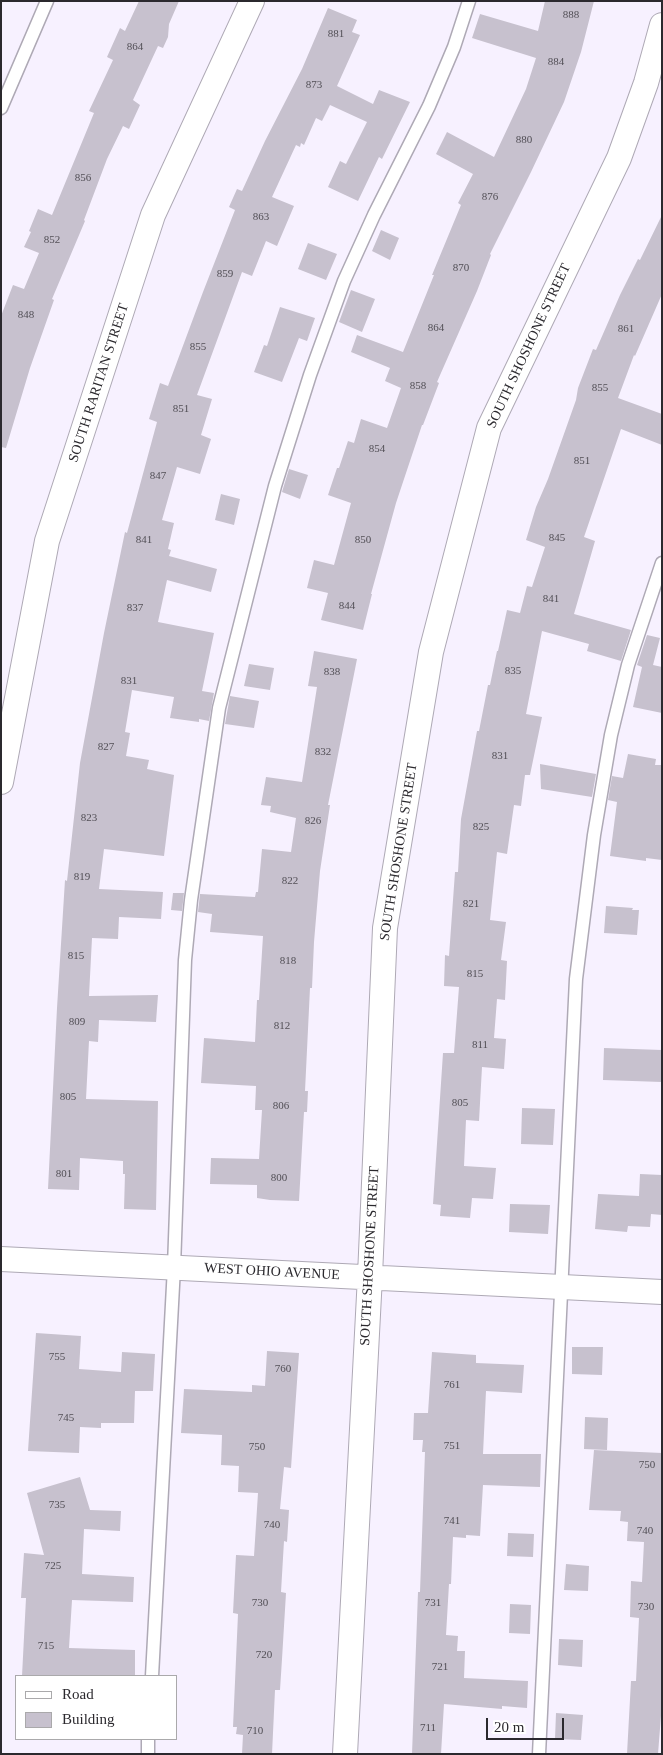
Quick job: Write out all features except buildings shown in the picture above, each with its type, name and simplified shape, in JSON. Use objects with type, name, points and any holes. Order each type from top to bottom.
[{"type":"street","name":"SOUTH RARITAN STREET","points":[[1,782],[50,532],[153,214],[252,1]]},
{"type":"street","name":"SOUTH SHOSHONE STREET","points":[[345,1754],[370,1276],[385,928],[432,652],[489,428],[619,158],[646,84],[662,25]]},
{"type":"street","name":"WEST OHIO AVENUE","points":[[1,1260],[370,1276],[662,1292]]},
{"type":"lane","points":[[1,108],[47,1]]},
{"type":"lane","points":[[152,1675],[174,1267],[185,960],[191,900],[219,708],[275,486],[313,367],[344,281],[374,215],[429,106],[454,47],[469,1]]},
{"type":"lane","points":[[539,1754],[576,979],[594,835],[611,734],[628,664],[662,563]]},
{"type":"lane","points":[[148,1740],[148,1754]]}]
